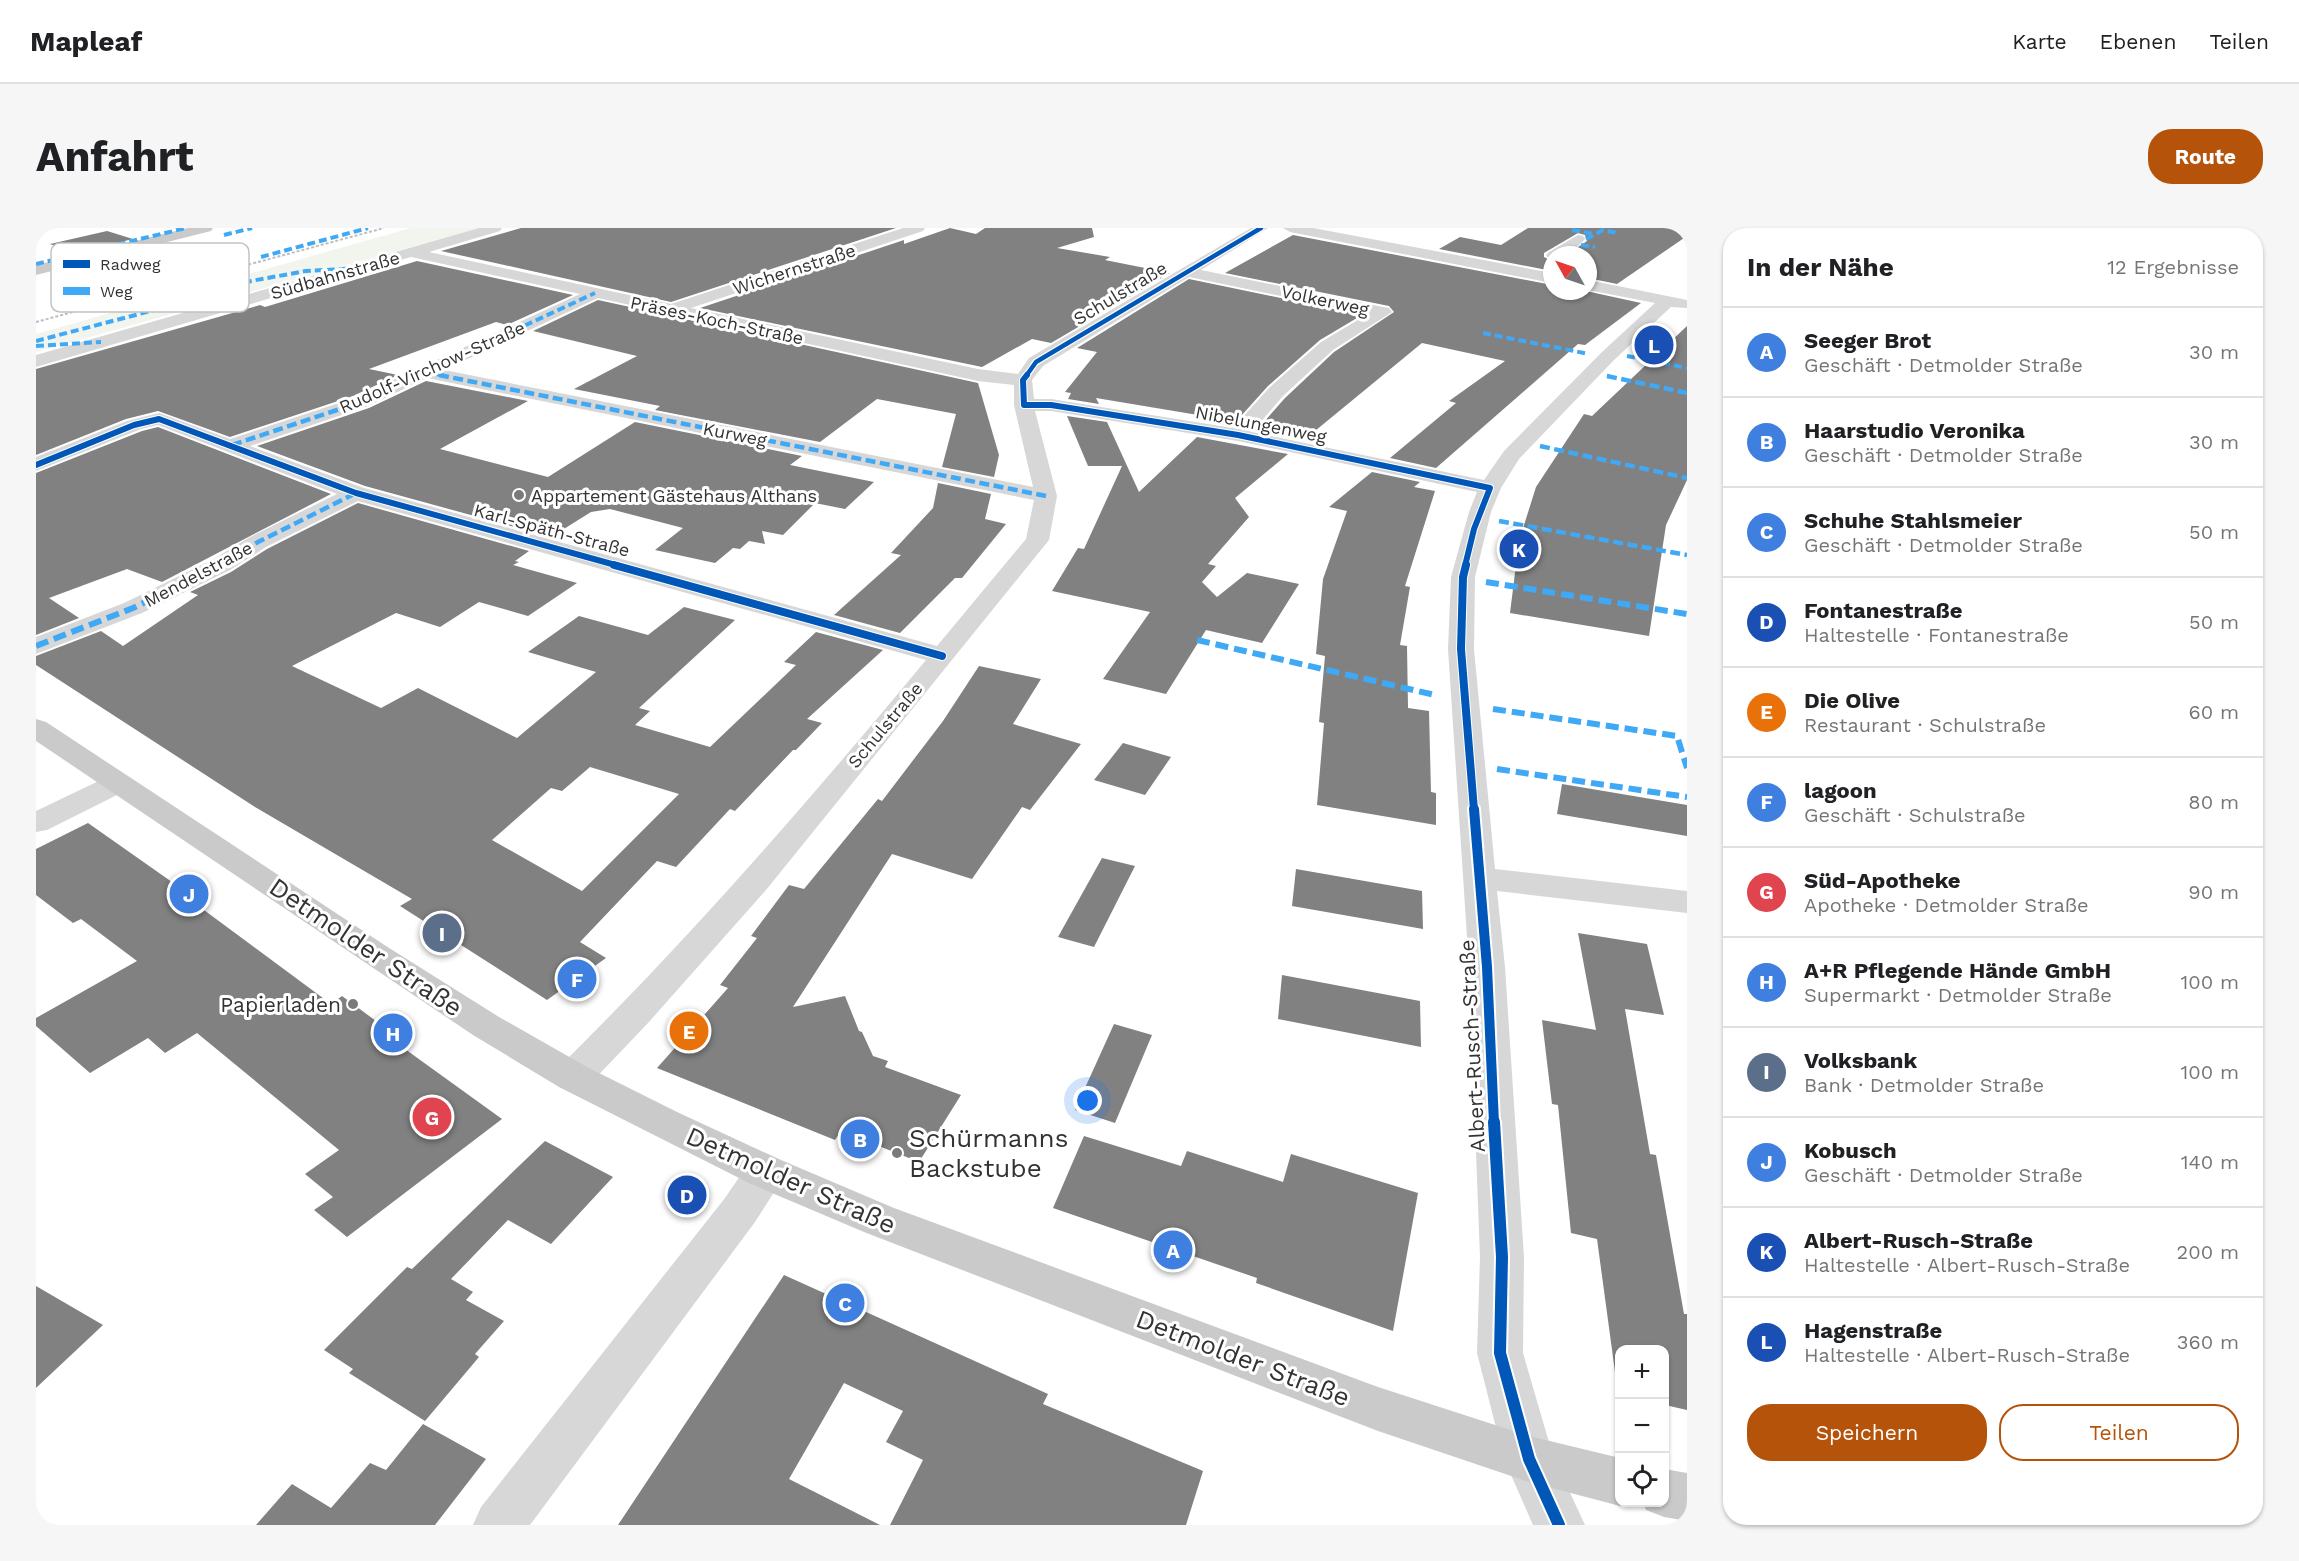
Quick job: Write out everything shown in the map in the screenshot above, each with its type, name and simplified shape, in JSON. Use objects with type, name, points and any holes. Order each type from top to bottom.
[{"type":"main road","points":[[145,243],[206,228]]},
{"type":"main road","points":[[36,270],[51,266]]},
{"type":"main road","name":"Detmolder Straße","points":[[36,728],[374,954],[486,1026],[573,1077],[765,1172],[987,1262],[1378,1409],[1529,1459],[1615,1481]]},
{"type":"main road","points":[[1669,1494],[1687,1497]]},
{"type":"street","name":"Südbahnstraße","points":[[249,300],[495,228]]},
{"type":"street","name":"Wichernstraße","points":[[669,310],[916,228]]},
{"type":"street","name":"Schulstraße","points":[[573,1077],[633,1018],[702,943],[1037,540],[1046,496],[1023,393],[1036,362],[1261,228]]},
{"type":"street","points":[[1290,228],[1543,276]]},
{"type":"street","points":[[1568,246],[1578,239]]},
{"type":"street","name":"Präses-Koch-Straße","points":[[413,253],[978,375],[1023,393]]},
{"type":"street","points":[[1526,273],[1543,262]]},
{"type":"street","name":"Volkerweg","points":[[1186,272],[1383,312],[1328,346],[1276,392],[1238,435]]},
{"type":"street","points":[[1597,287],[1687,304]]},
{"type":"street","name":"Rudolf-Virchow-Straße","points":[[232,445],[361,402],[595,293]]},
{"type":"street","name":"Albert-Rusch-Straße","points":[[1559,1525],[1529,1459],[1500,1353],[1502,1257],[1487,967],[1461,649],[1463,577],[1474,529],[1490,488],[1511,455],[1608,356],[1667,301]]},
{"type":"street","name":"Südbahnstraße","points":[[36,361],[207,312]]},
{"type":"street","name":"Kurweg","points":[[424,372],[1046,496]]},
{"type":"street","name":"Nibelungenweg","points":[[1023,393],[1051,405],[1238,435],[1490,488]]},
{"type":"street","name":"Karl-Späth-Straße","points":[[36,465],[134,425],[159,419],[356,493],[942,656]]},
{"type":"street","name":"Mendelstraße","points":[[36,646],[133,608],[221,565],[258,542],[356,493]]},
{"type":"street","points":[[36,823],[118,783]]},
{"type":"street","points":[[1479,878],[1687,902]]},
{"type":"street","points":[[499,1525],[740,1210],[765,1172]]},
{"type":"shaded area","points":[[411,228],[479,228],[249,292],[249,274]]},
{"type":"shaded area","points":[[114,312],[179,312],[36,352],[36,334]]},
{"type":"building","points":[[521,228],[896,228],[671,302],[441,251]]},
{"type":"building","points":[[950,228],[976,234],[985,228],[1092,228],[1094,237],[1057,248],[1110,257],[1105,260],[1170,273],[1051,343],[1032,339],[982,367],[700,308],[904,240],[904,244]]},
{"type":"building","points":[[1528,228],[1687,228],[1687,236],[1617,284],[1597,280],[1597,246],[1580,246],[1587,241],[1585,235],[1578,233],[1556,246],[1543,246],[1543,269],[1439,249],[1460,237],[1501,245]]},
{"type":"building","points":[[107,231],[133,239],[116,243],[54,243]]},
{"type":"building","points":[[1293,235],[1543,283],[1543,300],[1597,300],[1597,293],[1641,303],[1585,345],[1578,344],[1436,468],[1390,458],[1456,403],[1449,401],[1505,361],[1422,343],[1304,440],[1256,431],[1285,398],[1334,352],[1394,312],[1389,306],[1225,273]]},
{"type":"building","points":[[417,261],[573,295],[507,325],[496,322],[369,369],[398,375],[353,396],[230,437],[158,411],[126,419],[36,455],[36,369],[236,312],[249,312],[249,308],[260,305],[265,307]]},
{"type":"building","points":[[1189,279],[1362,315],[1320,340],[1268,386],[1232,426],[1212,422],[1216,418],[1096,398],[1099,404],[1068,399],[1071,393],[1065,392],[1097,352],[1077,348]]},
{"type":"building","points":[[598,300],[978,383],[999,455],[994,477],[942,467],[956,414],[877,399],[820,442],[655,410],[660,406],[574,389],[637,356],[533,331]]},
{"type":"building","points":[[1687,326],[1687,480],[1666,525],[1649,636],[1510,613],[1519,541],[1536,487],[1584,414],[1592,416]]},
{"type":"building","points":[[426,381],[528,401],[440,449],[548,477],[635,422],[802,456],[790,465],[874,482],[845,509],[815,503],[783,535],[762,531],[765,544],[749,541],[740,549],[733,548],[715,563],[655,550],[683,528],[610,509],[591,512],[551,537],[365,486],[257,446],[369,408]]},
{"type":"building","points":[[1067,416],[1107,422],[1139,492],[1197,437],[1288,454],[1235,498],[1249,517],[1208,564],[1216,566],[1202,582],[1217,597],[1247,573],[1299,584],[1262,643],[1206,630],[1166,694],[1103,679],[1150,612],[1052,591],[1078,548],[1084,549],[1122,466],[1088,466]]},
{"type":"building","points":[[158,427],[331,494],[162,582],[127,569],[49,598],[79,618],[36,635],[36,473],[142,431]]},
{"type":"building","points":[[1372,472],[1420,482],[1414,487],[1435,491],[1405,586],[1410,587],[1400,645],[1407,646],[1408,708],[1429,711],[1431,792],[1436,793],[1436,825],[1317,805],[1324,723],[1319,722],[1325,656],[1316,654],[1323,579],[1347,511],[1329,507]]},
{"type":"building","points":[[938,483],[991,494],[985,519],[1006,524],[962,578],[955,578],[900,633],[834,615],[901,555],[891,553],[933,508]]},
{"type":"building","points":[[358,503],[529,551],[513,565],[577,583],[528,616],[479,602],[440,627],[396,613],[292,666],[381,708],[418,688],[517,738],[596,672],[528,652],[579,616],[648,635],[684,607],[735,620],[639,708],[650,711],[635,725],[710,747],[796,665],[784,662],[816,632],[883,650],[807,719],[822,723],[735,811],[730,809],[676,867],[657,861],[580,942],[606,958],[547,1000],[400,906],[412,899],[255,807],[36,665],[36,656],[101,631],[123,646],[198,595],[190,592],[231,572],[267,549]],"holes":[[[590,767],[679,794],[582,891],[492,840],[551,788],[562,791]]]},
{"type":"building","points":[[979,666],[1041,679],[1013,724],[1081,744],[1030,810],[1022,807],[972,879],[892,854],[793,1007],[845,996],[859,1031],[862,1032],[873,1056],[888,1061],[885,1067],[961,1095],[919,1162],[841,1131],[835,1140],[657,1068],[728,988],[720,985],[757,938],[751,936],[789,885],[804,889],[878,799],[882,801],[943,721]]},
{"type":"building","points":[[1123,743],[1171,757],[1145,795],[1094,780]]},
{"type":"building","points":[[1562,784],[1687,805],[1687,836],[1557,814]]},
{"type":"building","points":[[88,823],[189,894],[185,896],[331,1004],[342,996],[403,1041],[398,1044],[502,1119],[347,1237],[314,1210],[333,1197],[305,1174],[339,1150],[197,1033],[165,1053],[148,1038],[90,1073],[36,1026],[36,1018],[137,961],[81,919],[73,923],[36,895],[36,849]]},
{"type":"building","points":[[1102,858],[1135,866],[1094,947],[1058,937]]},
{"type":"building","points":[[1296,869],[1422,891],[1423,929],[1292,906]]},
{"type":"building","points":[[1578,933],[1647,944],[1664,1015],[1625,1009],[1650,1154],[1656,1155],[1684,1314],[1687,1314],[1687,1410],[1669,1406],[1669,1345],[1615,1345],[1615,1372],[1597,1239],[1571,1233],[1558,1105],[1552,1104],[1542,1020],[1596,1030]]},
{"type":"building","points":[[1282,975],[1420,1001],[1421,1047],[1278,1019]]},
{"type":"building","points":[[1114,1024],[1152,1035],[1115,1123],[1075,1110]]},
{"type":"building","points":[[1084,1136],[1181,1166],[1187,1151],[1283,1182],[1291,1154],[1418,1193],[1393,1331],[1256,1283],[1257,1278],[1053,1208]]},
{"type":"building","points":[[545,1141],[613,1177],[551,1244],[508,1220],[451,1279],[473,1292],[466,1300],[504,1321],[475,1354],[479,1357],[425,1421],[349,1373],[353,1369],[324,1350],[407,1267],[412,1269]]},
{"type":"building","points":[[784,1275],[1048,1394],[1043,1404],[1203,1471],[1186,1525],[890,1525],[923,1460],[886,1442],[903,1411],[844,1383],[789,1479],[880,1525],[618,1525]]},
{"type":"building","points":[[36,1286],[103,1325],[36,1388]]},
{"type":"building","points":[[423,1424],[486,1459],[435,1525],[256,1525],[292,1484],[331,1508],[370,1463],[386,1470]]},
{"type":"railway","points":[[249,264],[384,228]]},
{"type":"railway","points":[[36,322],[73,312]]},
{"type":"marked path","points":[[124,243],[186,228]]},
{"type":"marked path","points":[[224,235],[252,228]]},
{"type":"marked path","points":[[261,257],[368,228]]},
{"type":"marked path","points":[[1572,230],[1594,234]]},
{"type":"marked path","points":[[1586,239],[1603,230],[1618,233]]},
{"type":"marked path","points":[[1581,245],[1588,246]]},
{"type":"marked path","points":[[36,264],[51,260]]},
{"type":"marked path","points":[[249,282],[306,271],[363,268]]},
{"type":"marked path","points":[[232,445],[361,402],[595,293]]},
{"type":"marked path","points":[[36,341],[147,312]]},
{"type":"marked path","points":[[1483,333],[1589,354]]},
{"type":"marked path","points":[[36,346],[101,342]]},
{"type":"marked path","points":[[1627,356],[1687,368]]},
{"type":"marked path","points":[[424,372],[1046,496]]},
{"type":"marked path","points":[[1607,376],[1687,393]]},
{"type":"marked path","points":[[1540,446],[1687,478]]},
{"type":"marked path","points":[[36,646],[133,608],[221,565],[258,542],[356,493]]},
{"type":"marked path","points":[[1499,521],[1687,555]]},
{"type":"marked path","points":[[1486,582],[1687,614]]},
{"type":"marked path","points":[[1197,640],[1435,695]]},
{"type":"marked path","points":[[1493,709],[1677,736],[1687,768]]},
{"type":"marked path","points":[[1497,769],[1687,797]]},
{"type":"cycle path","points":[[1261,228],[1036,362],[1023,380],[1024,405],[1051,405],[1238,435],[1490,488],[1474,529],[1463,577],[1461,649],[1487,967],[1502,1257],[1500,1353],[1529,1459],[1559,1525]]},
{"type":"cycle path","points":[[36,465],[134,425],[159,419],[356,493],[942,656]]},
{"type":"place","name":"Hagenstraße","points":[[1654,345]]},
{"type":"place","name":"Appartement Gästehaus Althans","points":[[519,495]]},
{"type":"place","name":"Albert-Rusch-Straße","points":[[1519,549]]},
{"type":"place","name":"Kobusch","points":[[189,894]]},
{"type":"place","name":"Volksbank","points":[[442,933]]},
{"type":"place","name":"lagoon","points":[[577,979]]},
{"type":"place","name":"Papierladen","points":[[353,1004]]},
{"type":"place","name":"Die Olive","points":[[689,1031]]},
{"type":"place","name":"A+R Pflegende Hände GmbH","points":[[393,1033]]},
{"type":"place","name":"Süd-Apotheke","points":[[432,1117]]},
{"type":"place","name":"Haarstudio Veronika","points":[[860,1139]]},
{"type":"place","name":"Schürmanns Backstube","points":[[897,1153]]},
{"type":"place","name":"Fontanestraße","points":[[687,1195]]},
{"type":"place","name":"Seeger Brot","points":[[1173,1250]]},
{"type":"place","name":"Schuhe Stahlsmeier","points":[[845,1303]]}]
